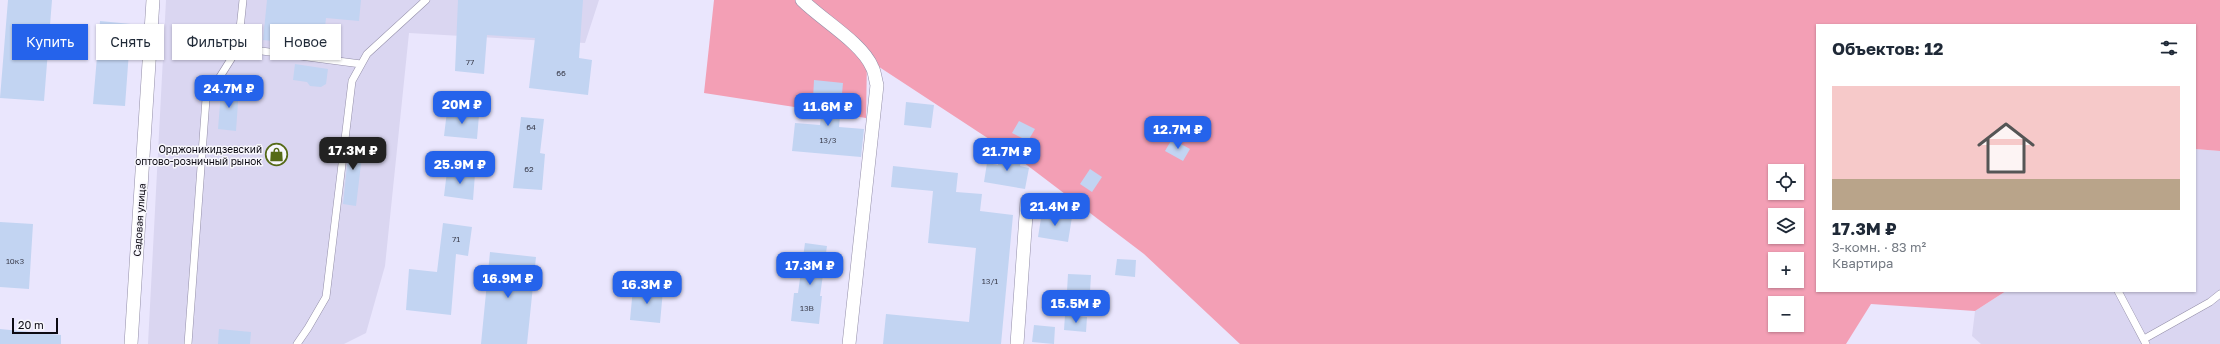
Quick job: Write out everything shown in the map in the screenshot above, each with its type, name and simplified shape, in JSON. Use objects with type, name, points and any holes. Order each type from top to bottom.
[{"type":"street","name":"Садовая улица","points":[[131,344],[153,0]]},
{"type":"street","points":[[802,0],[816,14],[863,52],[872,67],[877,85],[849,344]]},
{"type":"street","points":[[1016,344],[1027,201]]},
{"type":"lane","points":[[240,24],[243,0]]},
{"type":"lane","points":[[297,344],[326,297],[352,81],[366,54],[426,0]]},
{"type":"lane","points":[[262,51],[361,64]]},
{"type":"lane","points":[[188,344],[206,99],[230,60]]},
{"type":"lane","points":[[2119,292],[2145,341],[2210,302],[2220,294]]},
{"type":"shaded area","name":"Орджоникидзевский оптово-розничный рынок","points":[[166,0],[599,0],[585,43],[409,33],[385,266],[366,333],[344,344],[148,344]]},
{"type":"shaded area","points":[[714,0],[2220,0],[2220,151],[2196,149],[2196,24],[1816,24],[1816,292],[2004,292],[1975,311],[1871,304],[1846,344],[1240,344],[1144,254],[1015,156],[867,59],[866,118],[704,93]]},
{"type":"shaded area","points":[[2196,149],[2220,151],[2220,344],[1981,344],[1972,336],[1975,311],[2004,292],[2196,292]]},
{"type":"building","points":[[8,0],[52,0],[50,24],[12,24],[12,60],[47,60],[44,101],[0,98]]},
{"type":"building","points":[[267,0],[361,0],[359,21],[326,18],[325,24],[270,24],[270,41],[263,40]]},
{"type":"building","points":[[458,0],[583,0],[579,58],[592,60],[588,95],[529,88],[535,38],[487,35],[484,74],[455,71]]},
{"type":"building","points":[[100,21],[131,24],[100,24]]},
{"type":"building","points":[[97,60],[128,60],[125,106],[93,104]]},
{"type":"building","points":[[295,64],[328,69],[326,84],[321,87],[310,86],[307,82],[293,80]]},
{"type":"building","points":[[814,80],[843,83],[839,127],[864,129],[861,157],[792,151],[795,123],[820,125],[823,100],[813,99]]},
{"type":"building","points":[[230,87],[239,88],[236,131],[218,129],[221,92]]},
{"type":"building","points":[[906,102],[934,105],[931,128],[904,125]]},
{"type":"building","points":[[447,111],[479,115],[477,139],[444,136]]},
{"type":"building","points":[[521,117],[544,119],[540,153],[545,154],[542,190],[513,188]]},
{"type":"building","points":[[1019,121],[1035,129],[1028,141],[1012,133]]},
{"type":"building","points":[[350,137],[364,139],[356,206],[343,204]]},
{"type":"building","points":[[1172,139],[1190,149],[1183,161],[1165,151]]},
{"type":"building","points":[[1000,152],[1022,156],[1020,166],[1029,168],[1025,189],[984,182],[987,163],[998,165]]},
{"type":"building","points":[[893,166],[958,173],[956,192],[982,194],[980,211],[1013,215],[1001,344],[883,344],[886,314],[969,322],[976,248],[928,243],[933,191],[891,187]]},
{"type":"building","points":[[1090,169],[1102,177],[1092,192],[1080,184]]},
{"type":"building","points":[[447,171],[475,174],[473,200],[444,196]]},
{"type":"building","points":[[1042,212],[1072,217],[1068,242],[1038,237]]},
{"type":"building","points":[[0,222],[33,224],[29,289],[0,287]]},
{"type":"building","points":[[443,223],[472,227],[468,256],[456,254],[451,315],[406,310],[409,269],[437,272]]},
{"type":"building","points":[[805,243],[827,246],[820,296],[822,296],[819,324],[791,321],[794,293],[798,293]]},
{"type":"building","points":[[490,252],[536,257],[527,344],[481,344]]},
{"type":"building","points":[[1117,259],[1136,260],[1135,277],[1115,275]]},
{"type":"building","points":[[1068,274],[1091,275],[1090,292],[1067,291]]},
{"type":"building","points":[[633,288],[663,290],[660,323],[630,320]]},
{"type":"building","points":[[1065,315],[1087,317],[1086,332],[1064,330]]},
{"type":"building","points":[[1034,325],[1055,327],[1054,344],[1032,342]]},
{"type":"building","points":[[0,329],[61,335],[61,344],[0,344]]},
{"type":"building","points":[[219,329],[251,332],[250,344],[218,344]]},
{"type":"place","name":"Орджоникидзевский оптово-розничный рынок","points":[[277,155]]}]
